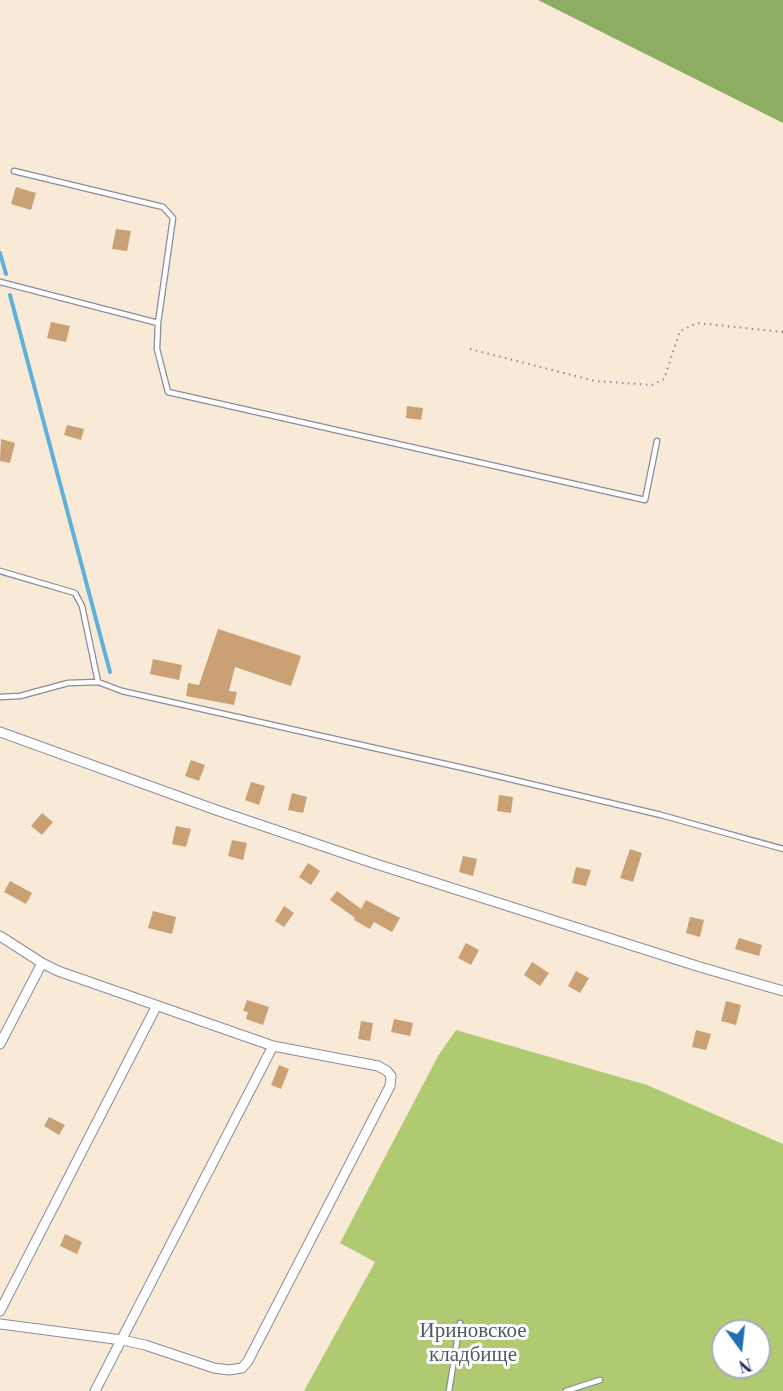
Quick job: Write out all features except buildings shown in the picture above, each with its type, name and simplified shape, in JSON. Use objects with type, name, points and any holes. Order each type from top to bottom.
[{"type":"street","points":[[0,732],[219,811],[384,866],[700,967],[783,991]]},
{"type":"street","points":[[0,936],[58,971],[273,1046],[378,1066],[391,1076],[390,1086],[248,1361],[242,1368],[229,1371],[214,1368],[155,1348],[122,1340],[0,1324]]},
{"type":"street","points":[[0,1044],[42,963]]},
{"type":"street","points":[[0,1311],[156,1006]]},
{"type":"street","points":[[95,1391],[273,1046]]},
{"type":"lane","points":[[14,171],[163,207],[173,218],[158,323],[157,349],[168,392],[645,500],[657,441]]},
{"type":"lane","points":[[0,282],[158,323]]},
{"type":"lane","points":[[0,571],[75,593],[82,606],[98,682]]},
{"type":"lane","points":[[0,697],[20,696],[68,683],[98,682],[133,694],[639,809],[783,849]]},
{"type":"lane","points":[[449,1391],[460,1323]]},
{"type":"lane","points":[[566,1391],[600,1380]]},
{"type":"path","points":[[470,349],[595,381],[652,385],[664,379],[680,331],[697,323],[783,333]]},
{"type":"green space","points":[[538,0],[783,0],[783,123]]},
{"type":"green space","name":"Ириновское кладбище","points":[[456,1030],[647,1085],[783,1144],[783,1391],[304,1391],[375,1262],[340,1243],[438,1056]]},
{"type":"waterway","points":[[0,253],[6,274]]},
{"type":"waterway","points":[[10,295],[110,672]]}]
